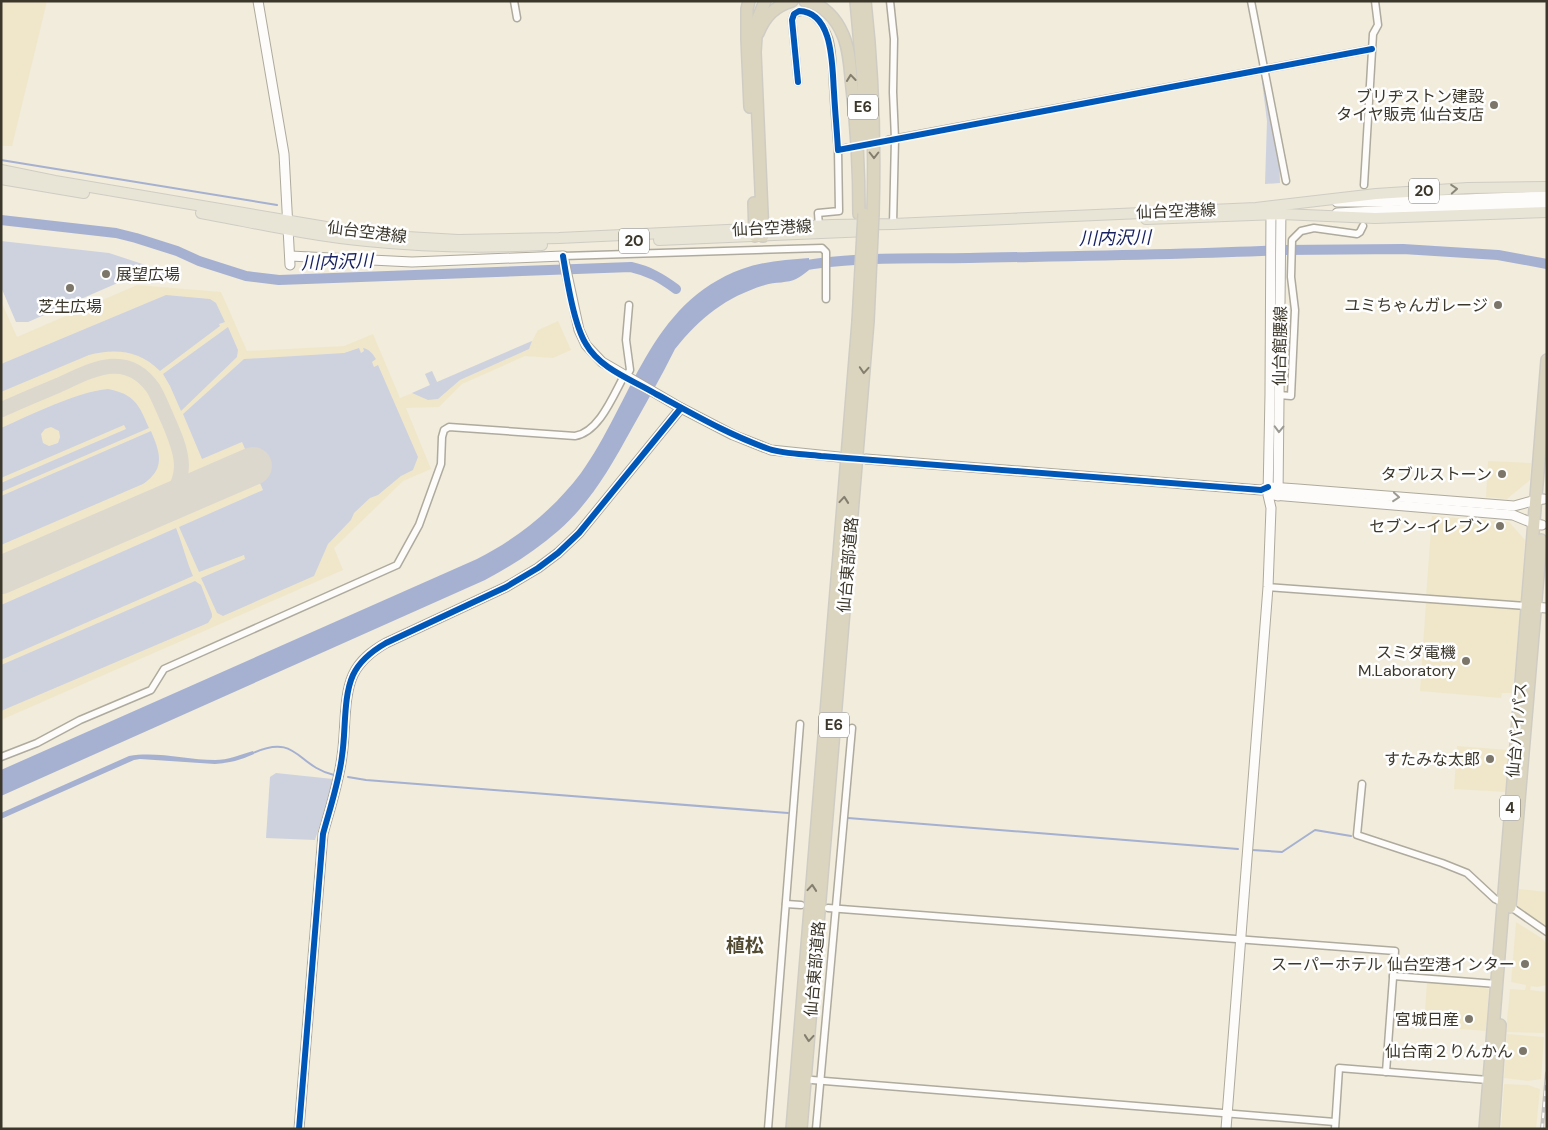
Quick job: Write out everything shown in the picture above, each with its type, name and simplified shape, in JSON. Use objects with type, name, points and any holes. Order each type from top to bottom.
[{"type":"highway","points":[[749,1],[747,10],[747,70],[759,232]]},
{"type":"highway","points":[[748,25],[758,1]]},
{"type":"highway","points":[[759,232],[756,39],[757,21],[765,1]]},
{"type":"highway","points":[[756,39],[770,13],[783,4],[792,1]]},
{"type":"highway","points":[[805,1],[817,4],[830,14],[840,28],[846,45],[865,214]]},
{"type":"highway","name":"仙台東部道路","points":[[802,1129],[863,321],[865,214],[863,79],[856,1]]},
{"type":"highway","name":"仙台東部道路","points":[[792,1129],[863,321],[862,257],[874,139],[865,1]]},
{"type":"highway","points":[[868,33],[870,1]]},
{"type":"highway","name":"仙台バイパス","points":[[1485,1129],[1497,984],[1507,905],[1537,607],[1538,525],[1547,360]]},
{"type":"highway","name":"仙台バイパス","points":[[1540,499],[1547,463]]},
{"type":"highway","name":"仙台バイパス","points":[[1493,1129],[1507,905]]},
{"type":"main road","name":"仙台空港線","points":[[1,170],[366,241],[448,247],[524,246],[759,232],[1276,210],[1301,202],[1376,194],[1547,187]]},
{"type":"main road","name":"仙台空港線","points":[[1,178],[287,225]]},
{"type":"main road","name":"仙台空港線","points":[[759,232],[819,226],[1276,210],[1302,214],[1375,218],[1547,212]]},
{"type":"street","points":[[258,1],[284,154],[290,261],[412,262],[563,259],[822,248],[826,252],[826,299]]},
{"type":"street","points":[[514,1],[517,18]]},
{"type":"street","points":[[890,1],[894,39],[891,140],[893,224]]},
{"type":"street","points":[[1251,1],[1286,181]]},
{"type":"street","points":[[1364,185],[1373,34],[1378,25],[1374,1]]},
{"type":"street","points":[[798,82],[792,20],[794,14],[804,11],[811,14],[823,27],[829,39],[832,56],[838,150],[839,211],[818,212],[819,226]]},
{"type":"street","points":[[891,140],[1372,49]]},
{"type":"street","points":[[838,150],[847,148]]},
{"type":"street","points":[[1302,214],[1547,196]]},
{"type":"street","points":[[1301,202],[1547,204]]},
{"type":"street","name":"仙台館腰線","points":[[1276,210],[1271,243],[1276,275],[1279,395],[1278,492]]},
{"type":"street","name":"仙台館腰線","points":[[1271,508],[1266,491],[1276,275],[1281,243],[1276,210]]},
{"type":"street","points":[[1279,395],[1291,396],[1295,310],[1291,277],[1292,242],[1296,235],[1306,229],[1314,228],[1357,234],[1363,226]]},
{"type":"street","points":[[563,259],[579,330],[586,345],[602,362],[681,408],[733,435],[771,450],[839,457]]},
{"type":"street","points":[[1,757],[37,743],[80,720],[151,690],[164,668],[397,565],[419,525],[440,464],[444,430],[448,427],[581,435],[596,424],[630,370],[626,340],[629,305]]},
{"type":"street","points":[[299,1129],[322,842],[341,765],[347,704],[353,676],[371,652],[386,643],[506,587],[538,568],[558,552],[585,526],[681,408]]},
{"type":"street","points":[[866,459],[1278,492],[1513,515],[1538,525]]},
{"type":"street","points":[[1278,492],[1514,506],[1540,499]]},
{"type":"street","points":[[1226,1129],[1268,587],[1271,508],[1278,492]]},
{"type":"street","points":[[1268,587],[1537,607]]},
{"type":"street","points":[[768,1129],[800,724]]},
{"type":"street","points":[[816,1129],[832,908],[852,728]]},
{"type":"street","points":[[1362,784],[1358,835],[1442,863],[1467,874],[1487,892],[1547,932]]},
{"type":"street","points":[[786,904],[801,905]]},
{"type":"street","points":[[832,908],[1395,951],[1386,1072]]},
{"type":"street","points":[[1393,976],[1497,984]]},
{"type":"street","points":[[812,1080],[1227,1113],[1335,1125],[1339,1068],[1488,1080]]},
{"type":"shaded area","points":[[1,1],[47,1],[12,146],[1,146]]},
{"type":"shaded area","points":[[1261,74],[1263,74],[1279,156],[1280,183],[1265,184],[1267,121]]},
{"type":"shaded area","points":[[1,241],[109,253],[179,276],[177,278],[136,275],[28,322],[16,322],[1,287]]},
{"type":"shaded area","points":[[137,285],[221,292],[247,351],[344,346],[373,334],[400,398],[430,386],[425,374],[432,371],[437,382],[532,341],[538,330],[558,321],[571,350],[553,358],[525,356],[462,384],[439,407],[406,408],[431,469],[403,481],[334,548],[343,570],[1,720],[1,301],[17,337]]},
{"type":"shaded area","points":[[166,295],[210,299],[216,303],[225,322],[219,324],[220,326],[160,371],[136,355],[118,352],[99,353],[89,355],[1,392],[1,364]]},
{"type":"shaded area","points":[[228,327],[238,350],[237,357],[181,411],[163,374]]},
{"type":"shaded area","points":[[532,341],[529,349],[460,380],[438,399],[428,400],[412,393],[430,385],[425,374],[432,371],[437,382]]},
{"type":"shaded area","points":[[359,348],[361,353],[364,351],[363,348],[369,351],[376,359],[372,362],[374,367],[378,365],[418,457],[413,470],[401,476],[378,495],[370,498],[354,513],[351,520],[328,544],[314,576],[223,616],[217,613],[201,578],[245,559],[244,555],[199,572],[179,527],[263,490],[242,442],[202,459],[183,414],[244,359],[344,353]]},
{"type":"shaded area","points":[[108,389],[130,397],[142,412],[149,428],[1,492],[1,483],[126,429],[124,425],[1,478],[1,428],[54,405],[95,391]],"holes":[[[51,427],[59,431],[58,443],[49,446],[43,443],[41,434],[45,429]]]},
{"type":"shaded area","points":[[151,431],[157,446],[159,460],[155,472],[143,484],[1,545],[1,496]]},
{"type":"shaded area","points":[[1488,461],[1531,463],[1530,480],[1507,499],[1486,497]]},
{"type":"shaded area","points":[[1432,516],[1509,522],[1525,540],[1521,603],[1426,597]]},
{"type":"shaded area","points":[[176,528],[193,576],[1,660],[1,605]]},
{"type":"shaded area","points":[[195,581],[201,585],[212,614],[208,623],[1,711],[1,665]]},
{"type":"shaded area","points":[[1426,602],[1520,610],[1513,693],[1502,693],[1501,698],[1420,691]]},
{"type":"shaded area","points":[[1457,746],[1509,750],[1506,792],[1454,789]]},
{"type":"shaded area","points":[[276,773],[333,779],[315,840],[266,838],[270,777]]},
{"type":"shaded area","points":[[1519,889],[1547,892],[1547,929],[1517,909]]},
{"type":"shaded area","points":[[1516,922],[1543,939],[1547,945],[1547,985],[1531,986],[1530,990],[1547,992],[1544,1033],[1506,1032],[1510,989],[1525,990],[1526,985],[1511,982]]},
{"type":"shaded area","points":[[1427,982],[1469,985],[1489,989],[1486,1031],[1424,1026]]},
{"type":"shaded area","points":[[1507,1034],[1544,1037],[1541,1079],[1528,1081],[1504,1078]]},
{"type":"shaded area","points":[[1504,1084],[1528,1085],[1540,1089],[1536,1129],[1501,1129]]},
{"type":"water","points":[[809,258],[809,270],[798,278],[765,285],[738,296],[726,302],[695,327],[675,349],[599,484],[570,520],[523,558],[485,580],[1,796],[1,770],[477,559],[507,542],[547,511],[581,473],[599,445],[646,357],[664,330],[685,305],[711,285],[742,269],[784,260]]},
{"type":"water","points":[[253,751],[254,754],[244,758],[215,764],[134,760],[1,819],[1,813],[129,756],[161,755],[220,760]]},
{"type":"waterway","points":[[1,160],[277,205]]},
{"type":"waterway","name":"川内沢川","points":[[1,220],[116,233],[177,251],[199,261],[246,276],[279,280],[631,267],[655,275],[676,289]]},
{"type":"waterway","name":"川内沢川","points":[[795,267],[816,263],[882,259],[1403,249],[1498,255],[1547,264]]},
{"type":"waterway","points":[[253,753],[268,748],[279,747],[288,749],[321,771],[334,775]]},
{"type":"waterway","points":[[348,777],[366,780],[788,813]]},
{"type":"waterway","points":[[848,818],[1238,849]]},
{"type":"waterway","points":[[1252,850],[1282,852],[1315,830],[1351,836]]},
{"type":"taxiway","points":[[1,410],[96,369],[120,366],[132,369],[143,376],[153,388],[173,432],[180,453],[181,474],[178,484],[164,504]]},
{"type":"runway","points":[[1,575],[253,466]]},
{"type":"tunnel","points":[[847,148],[888,140]]},
{"type":"railway","points":[[1542,1129],[1547,1073]]},
{"type":"cycle path","points":[[798,82],[792,20],[794,14],[799,11],[810,14],[819,21],[825,30],[829,42],[833,69],[838,150],[1372,49]]},
{"type":"cycle path","points":[[563,256],[578,326],[592,353],[618,373],[725,431],[775,451],[1261,490],[1268,487]]},
{"type":"cycle path","points":[[299,1129],[323,834],[341,766],[346,704],[353,675],[363,660],[386,643],[506,587],[538,568],[558,553],[579,533],[681,408]]},
{"type":"place","name":"ブリヂストン建設 タイヤ販売 仙台支店","points":[[1494,105]]},
{"type":"place","name":"展望広場","points":[[106,274]]},
{"type":"place","name":"芝生広場","points":[[70,288]]},
{"type":"place","name":"ユミちゃんガレージ","points":[[1498,305]]},
{"type":"place","name":"タブルストーン","points":[[1502,474]]},
{"type":"place","name":"セブン-イレブン","points":[[1500,526]]},
{"type":"place","name":"スミダ電機 M.Laboratory","points":[[1466,661]]},
{"type":"place","name":"すたみな太郎","points":[[1490,759]]},
{"type":"place","name":"スーパーホテル 仙台空港インター","points":[[1525,964]]},
{"type":"place","name":"宮城日産","points":[[1469,1019]]},
{"type":"place","name":"仙台南２りんかん","points":[[1523,1051]]},
{"type":"district","name":"植松","points":[[745,945]]}]
